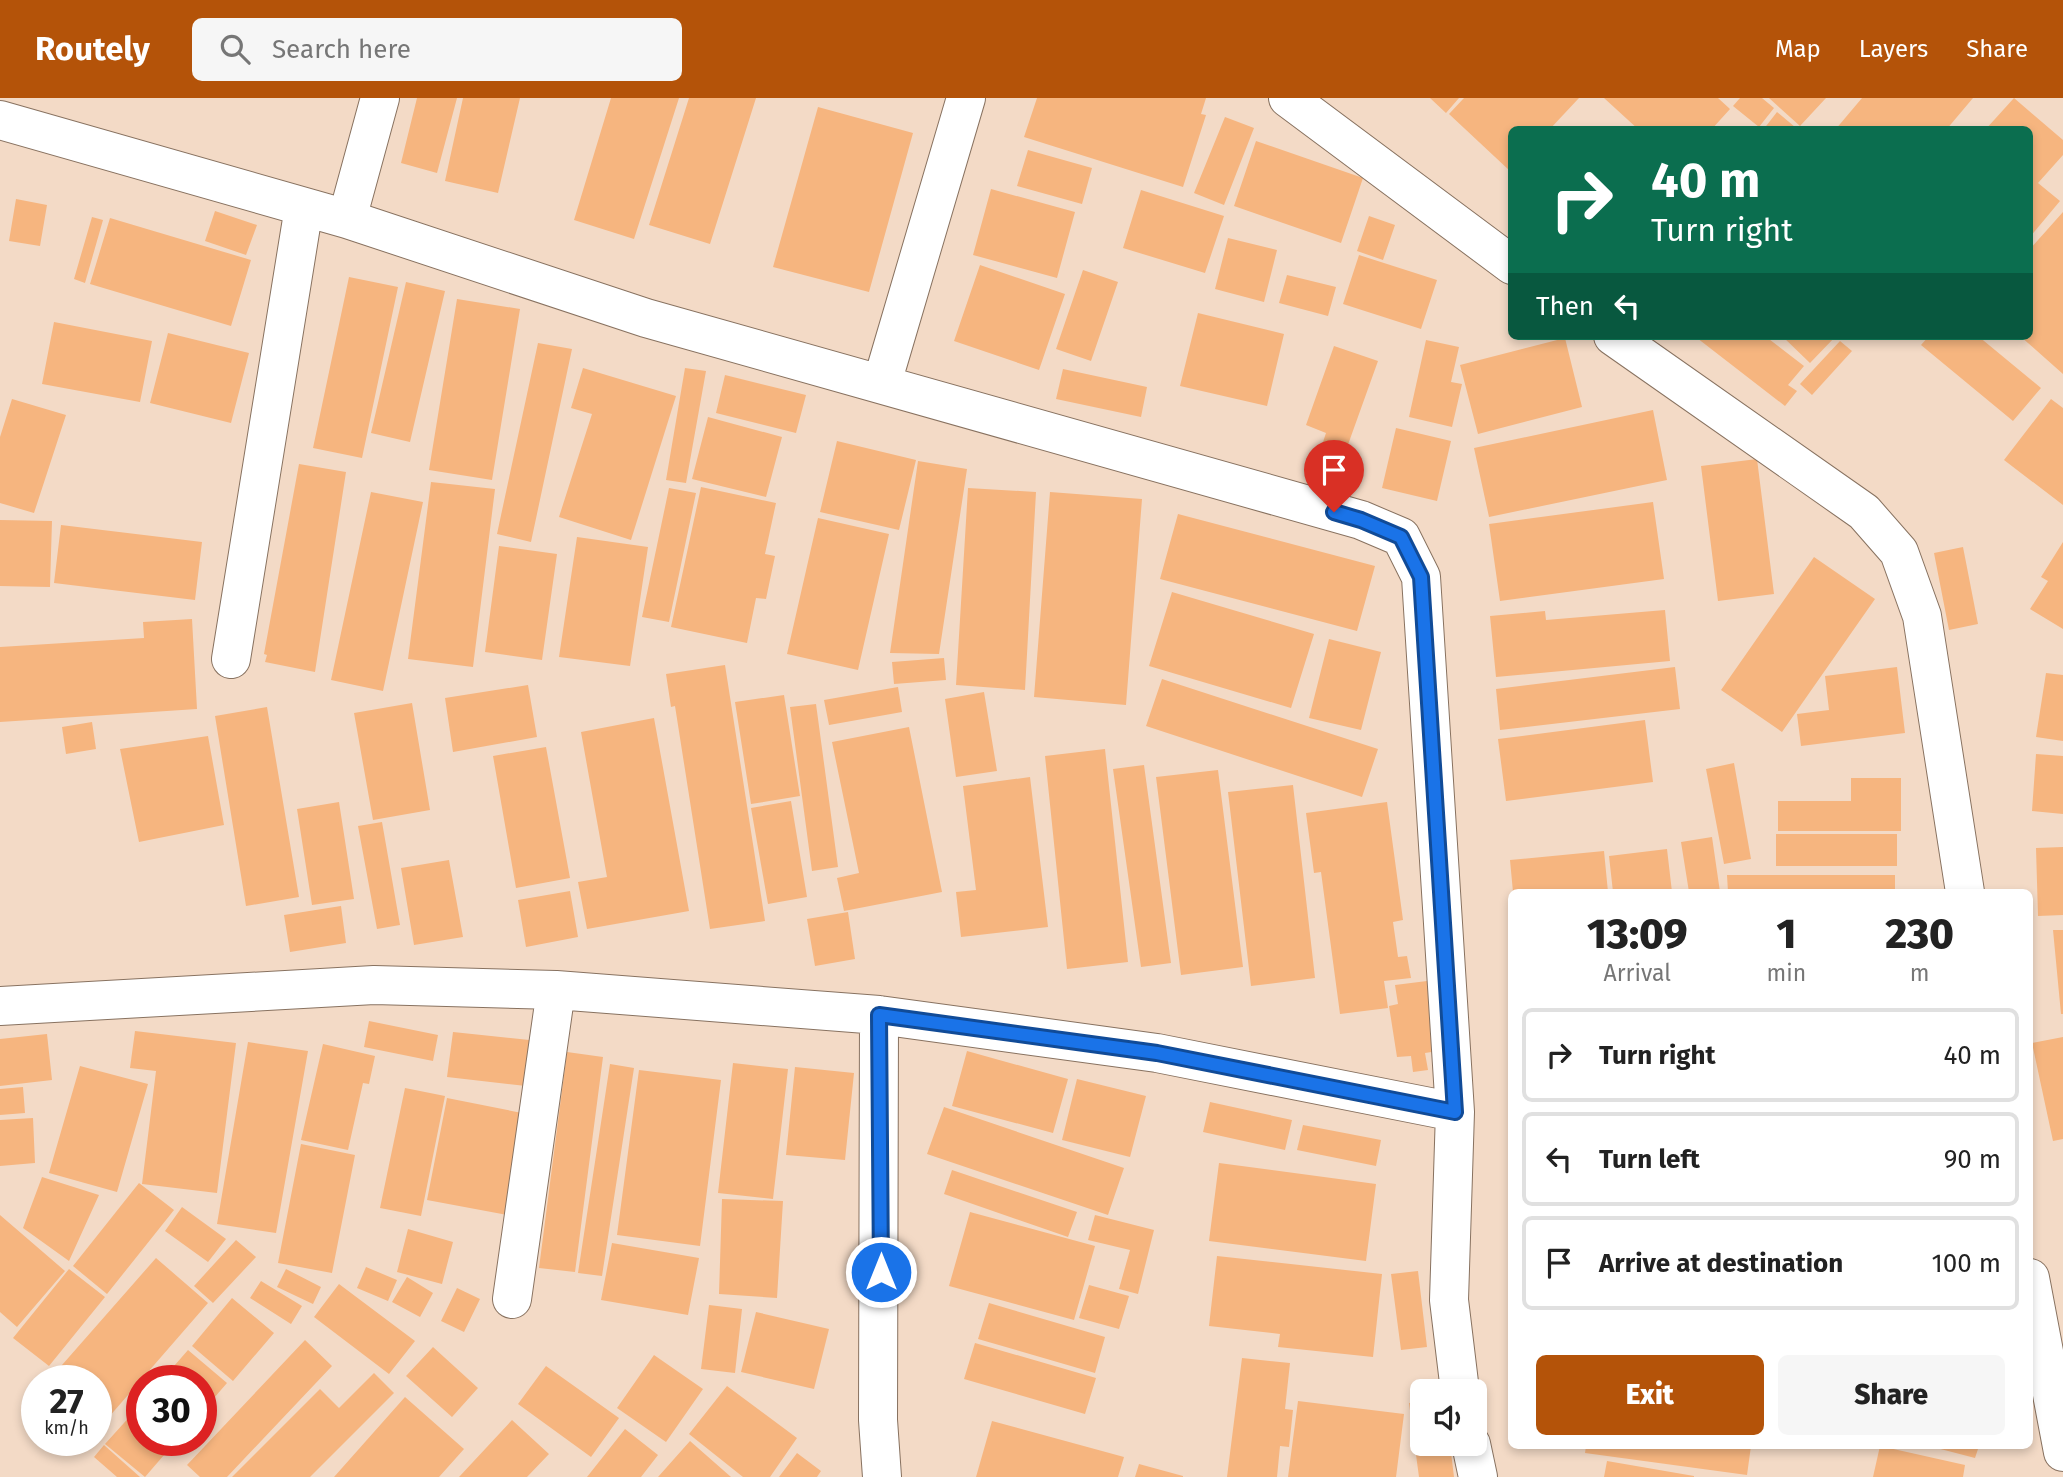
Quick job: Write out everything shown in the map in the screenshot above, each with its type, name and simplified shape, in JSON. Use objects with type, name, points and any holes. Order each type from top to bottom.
[{"type":"street","points":[[347,219],[380,98]]},
{"type":"street","points":[[882,383],[966,98]]},
{"type":"street","points":[[1288,98],[1508,262]]},
{"type":"street","points":[[0,120],[347,219],[646,318],[1361,520],[1401,537],[1421,577],[1455,1112],[1449,1300],[1459,1379]]},
{"type":"street","points":[[231,659],[303,207]]},
{"type":"street","points":[[1620,340],[1864,512],[1899,552],[1922,616],[1965,889]]},
{"type":"street","points":[[0,1006],[374,985],[556,990],[879,1015],[1157,1053],[1455,1112]]},
{"type":"street","points":[[512,1299],[556,990]]},
{"type":"street","points":[[879,1015],[878,1420],[882,1477]]},
{"type":"street","points":[[2033,1294],[2063,1452]]},
{"type":"street","points":[[1474,1456],[1478,1477]]},
{"type":"building","points":[[417,98],[457,98],[437,173],[401,163]]},
{"type":"building","points":[[463,98],[520,98],[498,193],[445,181]]},
{"type":"building","points":[[611,98],[679,98],[634,239],[574,220]]},
{"type":"building","points":[[689,98],[756,98],[710,244],[649,225]]},
{"type":"building","points":[[1037,98],[1206,98],[1201,114],[1206,115],[1183,187],[1024,137]]},
{"type":"building","points":[[1430,98],[1459,98],[1446,113]]},
{"type":"building","points":[[1464,98],[1579,98],[1553,126],[1508,126],[1508,169],[1449,114]]},
{"type":"building","points":[[1604,98],[1718,98],[1730,109],[1715,126],[1635,126]]},
{"type":"building","points":[[1740,98],[1762,98],[1774,108],[1758,126],[1733,106]]},
{"type":"building","points":[[1769,98],[1826,98],[1800,126]]},
{"type":"building","points":[[1862,98],[1973,98],[1949,126],[1838,126]]},
{"type":"building","points":[[2014,98],[2063,140],[2063,155],[2038,183],[2060,201],[2033,233],[2033,126],[1989,126]]},
{"type":"building","points":[[818,107],[913,133],[869,292],[773,267]]},
{"type":"building","points":[[1777,112],[1794,126],[1766,126]]},
{"type":"building","points":[[1225,117],[1254,128],[1224,205],[1194,193]]},
{"type":"building","points":[[1256,141],[1363,178],[1341,243],[1234,206]]},
{"type":"building","points":[[1028,150],[1092,168],[1082,204],[1017,186]]},
{"type":"building","points":[[991,189],[1075,212],[1057,278],[973,255]]},
{"type":"building","points":[[1141,190],[1224,216],[1205,273],[1123,248]]},
{"type":"building","points":[[16,199],[47,205],[40,246],[9,241]]},
{"type":"building","points":[[215,211],[257,225],[246,255],[205,241]]},
{"type":"building","points":[[2063,212],[2063,374],[2025,340],[2033,340],[2033,246]]},
{"type":"building","points":[[1369,216],[1395,225],[1383,260],[1357,251]]},
{"type":"building","points":[[92,217],[103,220],[85,283],[74,279]]},
{"type":"building","points":[[110,218],[251,260],[231,326],[90,284]]},
{"type":"building","points":[[1228,238],[1277,250],[1264,302],[1215,289]]},
{"type":"building","points":[[1359,255],[1437,280],[1421,329],[1343,304]]},
{"type":"building","points":[[980,265],[1065,294],[1039,370],[954,341]]},
{"type":"building","points":[[1083,270],[1118,282],[1091,361],[1056,349]]},
{"type":"building","points":[[1287,275],[1336,287],[1328,316],[1279,303]]},
{"type":"building","points":[[349,277],[398,287],[362,458],[313,448]]},
{"type":"building","points":[[406,282],[445,291],[410,442],[371,433]]},
{"type":"building","points":[[457,299],[520,309],[492,480],[429,470]]},
{"type":"building","points":[[1198,313],[1284,334],[1267,406],[1180,386]]},
{"type":"building","points":[[54,322],[152,341],[140,402],[42,384]]},
{"type":"building","points":[[168,333],[249,353],[231,423],[150,403]]},
{"type":"building","points":[[1426,340],[1459,347],[1451,382],[1462,384],[1452,427],[1409,417]]},
{"type":"building","points":[[1565,340],[1582,407],[1478,434],[1460,365]]},
{"type":"building","points":[[1700,340],[1770,340],[1804,366],[1788,385],[1797,391],[1785,406]]},
{"type":"building","points":[[1786,340],[1832,340],[1810,363]]},
{"type":"building","points":[[1925,340],[1983,340],[2041,388],[2013,421],[1921,345]]},
{"type":"building","points":[[1840,341],[1852,351],[1812,395],[1800,384]]},
{"type":"building","points":[[538,343],[572,349],[531,542],[497,534]]},
{"type":"building","points":[[1334,346],[1378,361],[1345,453],[1322,445],[1326,433],[1306,425]]},
{"type":"building","points":[[583,368],[676,396],[631,540],[559,517],[592,414],[571,408]]},
{"type":"building","points":[[685,368],[706,371],[686,483],[666,480]]},
{"type":"building","points":[[1063,369],[1147,387],[1141,417],[1056,399]]},
{"type":"building","points":[[725,375],[806,395],[796,433],[716,413]]},
{"type":"building","points":[[12,399],[66,415],[34,513],[0,503],[0,437]]},
{"type":"building","points":[[2051,399],[2063,408],[2063,505],[2004,460]]},
{"type":"building","points":[[1653,410],[1667,480],[1489,517],[1474,448]]},
{"type":"building","points":[[708,417],[782,437],[766,497],[692,479]]},
{"type":"building","points":[[1396,428],[1451,441],[1437,501],[1382,488]]},
{"type":"building","points":[[837,441],[916,460],[899,530],[820,512]]},
{"type":"building","points":[[1757,459],[1774,594],[1718,601],[1701,466]]},
{"type":"building","points":[[918,461],[967,469],[939,654],[890,653]]},
{"type":"building","points":[[299,464],[346,472],[315,672],[265,662],[267,655],[264,654]]},
{"type":"building","points":[[431,482],[495,489],[473,667],[408,659]]},
{"type":"building","points":[[701,487],[776,503],[765,554],[775,556],[766,599],[756,598],[747,643],[671,627]]},
{"type":"building","points":[[669,488],[696,493],[669,622],[642,617]]},
{"type":"building","points":[[968,488],[1036,492],[1025,690],[956,685]]},
{"type":"building","points":[[371,492],[423,502],[383,691],[331,680]]},
{"type":"building","points":[[1050,492],[1142,499],[1126,705],[1034,697]]},
{"type":"building","points":[[1653,502],[1664,579],[1500,601],[1489,524]]},
{"type":"building","points":[[1178,514],[1375,566],[1357,631],[1160,579]]},
{"type":"building","points":[[818,518],[889,534],[858,670],[787,654]]},
{"type":"building","points":[[0,520],[52,521],[50,587],[0,586]]},
{"type":"building","points":[[61,525],[202,542],[195,600],[54,583]]},
{"type":"building","points":[[577,537],[648,547],[630,666],[559,657]]},
{"type":"building","points":[[2063,542],[2063,629],[2030,609],[2048,581],[2041,577]]},
{"type":"building","points":[[499,546],[557,554],[542,660],[485,652]]},
{"type":"building","points":[[1963,547],[1978,624],[1949,630],[1934,553]]},
{"type":"building","points":[[1814,557],[1875,599],[1782,732],[1721,690]]},
{"type":"building","points":[[1172,592],[1314,634],[1291,708],[1149,666]]},
{"type":"building","points":[[1665,610],[1670,661],[1496,677],[1490,616],[1545,611],[1546,620]]},
{"type":"building","points":[[192,619],[197,709],[0,722],[0,647],[144,638],[143,622]]},
{"type":"building","points":[[1329,639],[1381,652],[1361,730],[1309,718]]},
{"type":"building","points":[[944,658],[946,680],[894,684],[892,662]]},
{"type":"building","points":[[725,665],[765,921],[710,929],[675,706],[671,707],[666,674]]},
{"type":"building","points":[[1675,667],[1680,709],[1500,730],[1496,689]]},
{"type":"building","points":[[1897,667],[1905,733],[1801,746],[1797,714],[1829,710],[1825,676]]},
{"type":"building","points":[[2046,673],[2063,675],[2063,741],[2036,737]]},
{"type":"building","points":[[1162,679],[1378,749],[1362,797],[1146,726]]},
{"type":"building","points":[[528,685],[537,737],[453,752],[445,698]]},
{"type":"building","points":[[898,687],[902,712],[829,725],[824,700]]},
{"type":"building","points":[[984,692],[997,771],[956,777],[945,699]]},
{"type":"building","points":[[784,695],[800,796],[751,804],[735,702]]},
{"type":"building","points":[[412,703],[430,810],[373,820],[354,713]]},
{"type":"building","points":[[816,704],[838,867],[812,871],[790,707]]},
{"type":"building","points":[[267,707],[299,897],[246,906],[215,716]]},
{"type":"building","points":[[654,718],[689,911],[587,929],[578,882],[607,877],[581,732]]},
{"type":"building","points":[[1645,720],[1653,782],[1506,801],[1498,739]]},
{"type":"building","points":[[92,722],[96,749],[66,754],[62,727]]},
{"type":"building","points":[[909,727],[942,892],[844,911],[837,878],[859,873],[832,742]]},
{"type":"building","points":[[208,736],[224,825],[139,842],[120,749]]},
{"type":"building","points":[[546,747],[570,878],[516,888],[493,756]]},
{"type":"building","points":[[1105,749],[1128,962],[1067,969],[1045,756]]},
{"type":"building","points":[[2036,754],[2063,756],[2063,814],[2032,811]]},
{"type":"building","points":[[1734,763],[1751,859],[1724,864],[1706,769]]},
{"type":"building","points":[[1144,765],[1171,963],[1141,967],[1113,769]]},
{"type":"building","points":[[1218,770],[1243,967],[1181,975],[1156,777]]},
{"type":"building","points":[[1030,777],[1048,927],[961,937],[956,892],[976,890],[963,786]]},
{"type":"building","points":[[1851,778],[1901,778],[1901,831],[1778,831],[1778,801],[1851,801]]},
{"type":"building","points":[[1293,785],[1315,978],[1251,986],[1228,792]]},
{"type":"building","points":[[791,801],[807,897],[768,904],[751,808]]},
{"type":"building","points":[[339,802],[354,899],[312,905],[297,809]]},
{"type":"building","points":[[1387,802],[1403,920],[1393,922],[1398,957],[1407,956],[1411,978],[1384,981],[1388,1008],[1340,1014],[1321,872],[1314,873],[1306,813]]},
{"type":"building","points":[[382,822],[400,925],[377,929],[358,826]]},
{"type":"building","points":[[1776,834],[1897,834],[1897,866],[1776,866]]},
{"type":"building","points":[[1712,837],[1720,889],[1689,889],[1681,842]]},
{"type":"building","points":[[2063,847],[2063,915],[2038,916],[2036,848]]},
{"type":"building","points":[[1667,849],[1672,889],[1613,889],[1609,856]]},
{"type":"building","points":[[1604,851],[1608,889],[1513,889],[1510,860]]},
{"type":"building","points":[[449,860],[463,937],[414,945],[401,868]]},
{"type":"building","points":[[1727,875],[1895,875],[1895,889],[1728,889]]},
{"type":"building","points":[[570,891],[578,937],[526,947],[518,900]]},
{"type":"building","points":[[341,906],[346,943],[290,952],[284,915]]},
{"type":"building","points":[[848,912],[855,959],[815,966],[807,919]]},
{"type":"building","points":[[2053,930],[2063,930],[2063,1014],[2061,1014]]},
{"type":"building","points":[[1427,981],[1438,1051],[1425,1053],[1428,1070],[1413,1072],[1411,1056],[1397,1057],[1389,1006],[1398,1004],[1395,985]]},
{"type":"building","points":[[369,1021],[438,1035],[433,1061],[364,1047]]},
{"type":"building","points":[[135,1031],[236,1043],[217,1193],[142,1184],[156,1071],[130,1068]]},
{"type":"building","points":[[453,1032],[539,1041],[535,1087],[447,1077]]},
{"type":"building","points":[[47,1034],[52,1080],[0,1086],[0,1039]]},
{"type":"building","points":[[2063,1037],[2063,1139],[2053,1141],[2033,1043]]},
{"type":"building","points":[[248,1042],[308,1051],[276,1233],[217,1224]]},
{"type":"building","points":[[323,1044],[375,1056],[369,1084],[363,1083],[348,1150],[301,1140]]},
{"type":"building","points":[[967,1051],[1068,1079],[1053,1133],[952,1106]]},
{"type":"building","points":[[567,1052],[603,1057],[575,1272],[539,1268]]},
{"type":"building","points":[[733,1063],[788,1069],[773,1199],[718,1193]]},
{"type":"building","points":[[610,1064],[634,1068],[602,1276],[578,1273]]},
{"type":"building","points":[[80,1066],[148,1084],[117,1192],[49,1173]]},
{"type":"building","points":[[795,1067],[854,1073],[845,1160],[786,1155]]},
{"type":"building","points":[[639,1070],[721,1080],[700,1246],[617,1235]]},
{"type":"building","points":[[1077,1079],[1146,1096],[1130,1157],[1062,1140]]},
{"type":"building","points":[[23,1087],[25,1113],[0,1115],[0,1089]]},
{"type":"building","points":[[405,1088],[445,1096],[421,1216],[380,1208]]},
{"type":"building","points":[[447,1098],[532,1115],[512,1216],[427,1200]]},
{"type":"building","points":[[1210,1102],[1292,1120],[1285,1150],[1203,1132]]},
{"type":"building","points":[[944,1107],[1124,1168],[1108,1215],[927,1154]]},
{"type":"building","points":[[33,1118],[35,1163],[0,1166],[0,1120]]},
{"type":"building","points":[[1303,1125],[1381,1140],[1376,1166],[1297,1150]]},
{"type":"building","points":[[301,1144],[355,1155],[332,1273],[278,1263]]},
{"type":"building","points":[[1219,1163],[1376,1184],[1366,1261],[1209,1241]]},
{"type":"building","points":[[952,1170],[1077,1212],[1068,1237],[944,1194]]},
{"type":"building","points":[[42,1177],[99,1195],[69,1261],[23,1228]]},
{"type":"building","points":[[139,1183],[174,1210],[107,1294],[73,1266]]},
{"type":"building","points":[[722,1199],[783,1201],[777,1298],[719,1294]]},
{"type":"building","points":[[182,1207],[226,1239],[208,1262],[165,1231]]},
{"type":"building","points":[[970,1212],[1095,1246],[1074,1320],[949,1286]]},
{"type":"building","points":[[0,1215],[65,1271],[17,1327],[0,1312]]},
{"type":"building","points":[[1095,1215],[1154,1230],[1138,1294],[1119,1289],[1130,1250],[1088,1240]]},
{"type":"building","points":[[408,1229],[453,1242],[442,1284],[397,1272]]},
{"type":"building","points":[[236,1240],[256,1257],[213,1303],[194,1286]]},
{"type":"building","points":[[612,1243],[699,1258],[688,1315],[601,1300]]},
{"type":"building","points":[[1217,1256],[1382,1274],[1373,1357],[1278,1347],[1280,1334],[1209,1326]]},
{"type":"building","points":[[156,1258],[208,1303],[154,1365],[126,1365],[126,1397],[112,1413],[112,1365],[62,1365]]},
{"type":"building","points":[[366,1267],[397,1280],[388,1301],[357,1288]]},
{"type":"building","points":[[69,1269],[105,1297],[50,1365],[13,1338]]},
{"type":"building","points":[[286,1269],[321,1287],[313,1304],[277,1287]]},
{"type":"building","points":[[1418,1271],[1427,1347],[1401,1350],[1391,1274]]},
{"type":"building","points":[[407,1277],[433,1293],[420,1317],[392,1302]]},
{"type":"building","points":[[261,1281],[302,1306],[291,1324],[250,1298]]},
{"type":"building","points":[[339,1284],[415,1341],[389,1374],[314,1317]]},
{"type":"building","points":[[1089,1285],[1129,1296],[1119,1329],[1079,1318]]},
{"type":"building","points":[[457,1288],[480,1299],[464,1332],[441,1321]]},
{"type":"building","points":[[232,1298],[274,1333],[233,1381],[192,1346]]},
{"type":"building","points":[[989,1303],[1105,1337],[1095,1373],[978,1339]]},
{"type":"building","points":[[709,1305],[742,1309],[735,1373],[701,1369]]},
{"type":"building","points":[[756,1312],[829,1329],[814,1389],[741,1372]]},
{"type":"building","points":[[305,1340],[332,1366],[227,1477],[200,1477],[187,1465],[195,1456],[217,1456],[217,1433]]},
{"type":"building","points":[[975,1343],[1096,1378],[1085,1414],[964,1379]]},
{"type":"building","points":[[433,1347],[478,1388],[452,1417],[406,1376]]},
{"type":"building","points":[[188,1350],[206,1365],[175,1365]]},
{"type":"building","points":[[654,1355],[703,1389],[666,1442],[617,1408]]},
{"type":"building","points":[[1242,1358],[1290,1363],[1285,1409],[1293,1410],[1289,1447],[1280,1446],[1277,1477],[1227,1477]]},
{"type":"building","points":[[546,1366],[619,1418],[591,1457],[518,1404]]},
{"type":"building","points":[[374,1373],[394,1393],[310,1477],[232,1477],[320,1389],[339,1408]]},
{"type":"building","points":[[217,1375],[227,1383],[217,1395]]},
{"type":"building","points":[[727,1386],[797,1438],[770,1477],[743,1477],[689,1434]]},
{"type":"building","points":[[405,1397],[464,1449],[439,1477],[334,1477]]},
{"type":"building","points":[[1298,1401],[1404,1414],[1396,1477],[1288,1477]]},
{"type":"building","points":[[512,1420],[549,1454],[527,1477],[459,1477]]},
{"type":"building","points":[[126,1421],[126,1456],[163,1456],[145,1477],[112,1450],[112,1436]]},
{"type":"building","points":[[992,1421],[1124,1457],[1118,1477],[976,1477]]},
{"type":"building","points":[[625,1429],[658,1455],[641,1477],[587,1477]]},
{"type":"building","points":[[690,1441],[731,1477],[658,1477]]},
{"type":"building","points":[[1586,1449],[1751,1449],[1747,1475],[1585,1453]]},
{"type":"building","points":[[1879,1449],[1893,1449],[1965,1465],[1963,1477],[1873,1477]]},
{"type":"building","points":[[1940,1449],[1978,1449],[1975,1458]]},
{"type":"building","points":[[112,1452],[140,1477],[117,1477],[94,1457],[112,1456]]},
{"type":"building","points":[[797,1453],[821,1471],[817,1477],[779,1477]]},
{"type":"building","points":[[1416,1456],[1451,1456],[1454,1477],[1419,1477]]},
{"type":"building","points":[[1607,1461],[1694,1476],[1694,1477],[1604,1477]]},
{"type":"building","points":[[1139,1464],[1183,1476],[1183,1477],[1135,1477]]},
{"type":"route","points":[[881,1272],[879,1015],[1157,1053],[1455,1112],[1421,577],[1401,537],[1334,512]]}]
